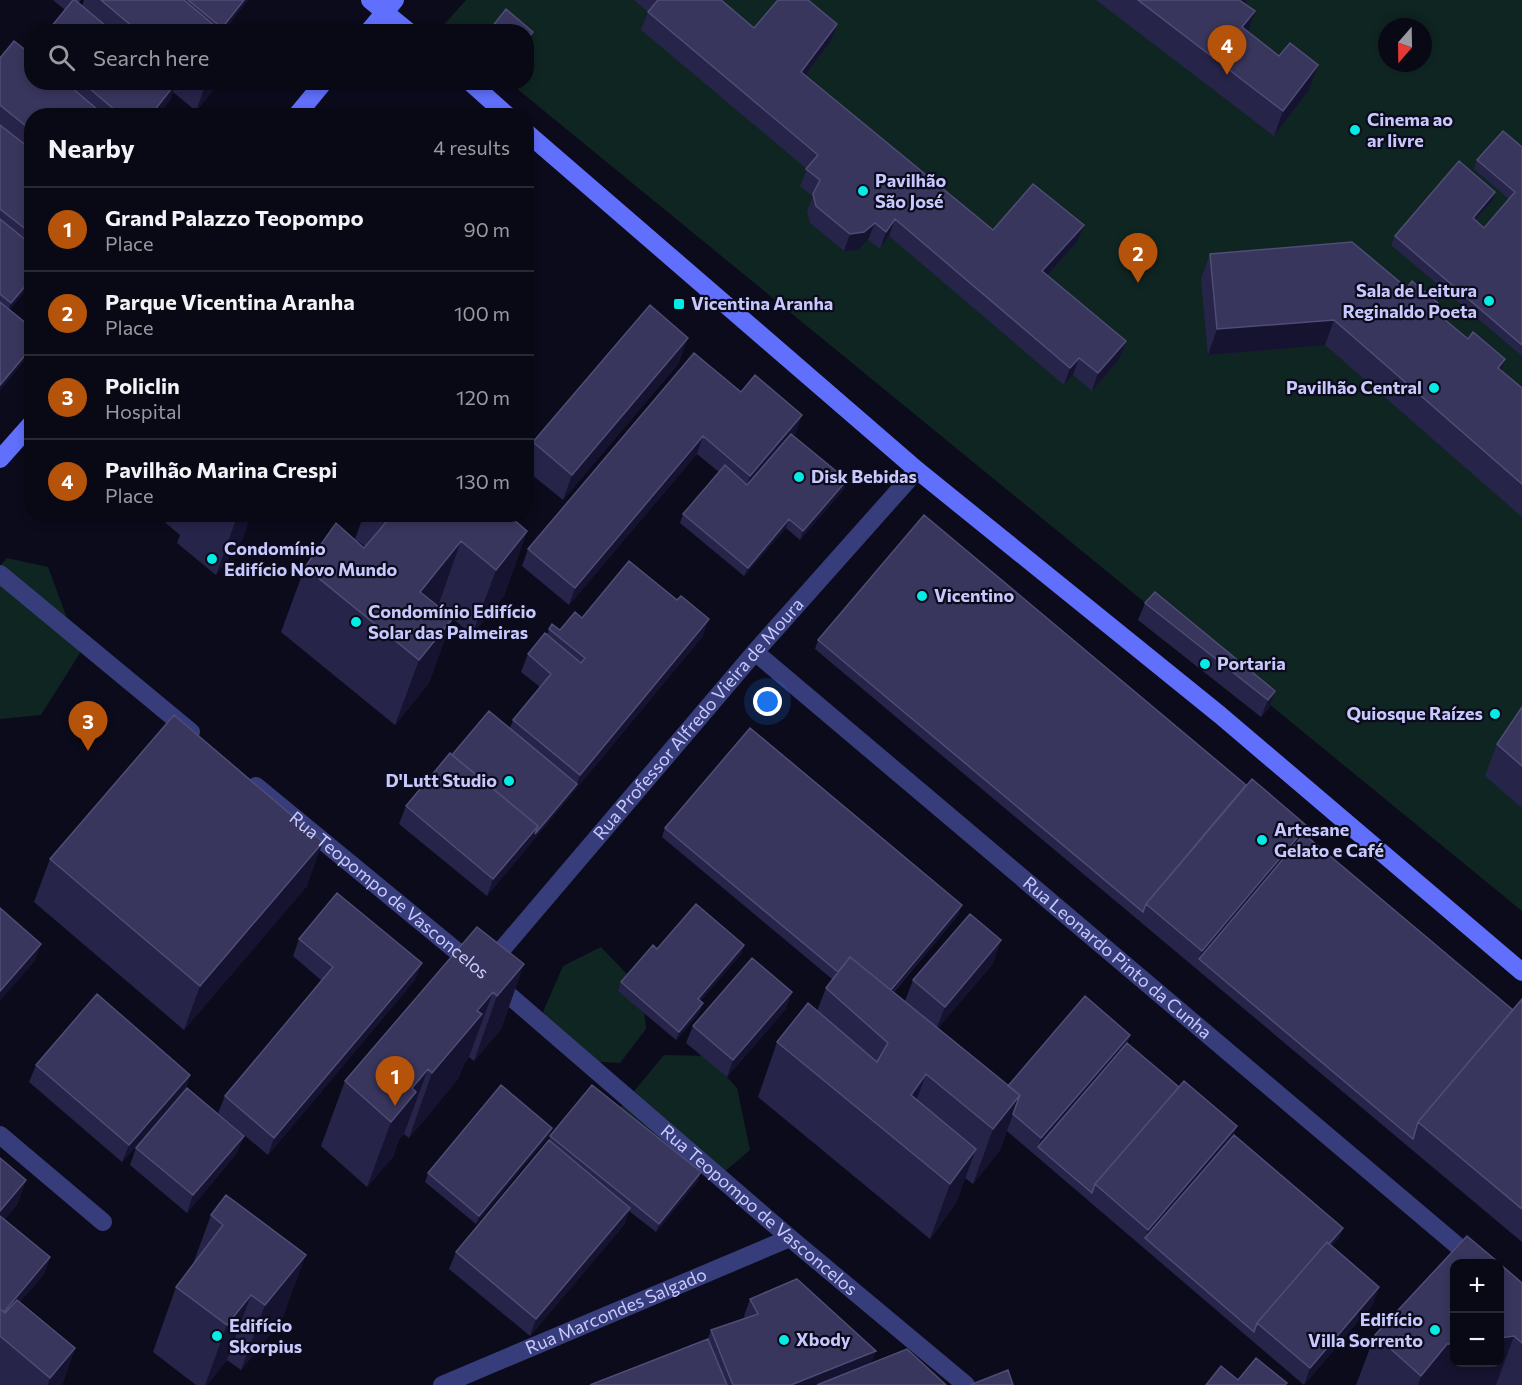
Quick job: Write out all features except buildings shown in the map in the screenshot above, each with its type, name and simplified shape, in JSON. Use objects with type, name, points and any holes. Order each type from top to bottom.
[{"type":"main road","points":[[370,0],[390,6],[403,24]]},
{"type":"main road","points":[[375,24],[390,6]]},
{"type":"main road","points":[[303,108],[317,90]]},
{"type":"main road","points":[[479,90],[499,108]]},
{"type":"main road","points":[[534,139],[917,470],[1220,715],[1522,972]]},
{"type":"main road","points":[[0,459],[24,432]]},
{"type":"street","name":"Rua Professor Alfredo Vieira de Moura","points":[[482,972],[755,652],[917,470]]},
{"type":"street","points":[[0,574],[200,740]]},
{"type":"street","name":"Rua Leonardo Pinto da Cunha","points":[[755,652],[1474,1259]]},
{"type":"street","name":"Rua Teopompo de Vasconcelos","points":[[245,777],[482,972],[790,1238],[966,1385]]},
{"type":"street","points":[[0,1135],[103,1222]]},
{"type":"street","name":"Rua Marcondes Salgado","points":[[442,1385],[790,1238]]},
{"type":"green space","points":[[466,0],[1522,0],[1522,911],[519,90],[534,90],[534,24],[445,24]]},
{"type":"green space","points":[[7,558],[48,567],[80,653],[41,715],[0,719],[0,566]]},
{"type":"green space","points":[[601,947],[642,990],[646,1029],[620,1063],[585,1061],[543,1012],[563,966]]},
{"type":"green space","points":[[664,1055],[708,1056],[737,1088],[750,1150],[723,1173],[692,1150],[628,1150],[616,1113]]},
{"type":"place","name":"Pavilhão Marina Crespi","points":[[1227,75]]},
{"type":"place","name":"Cinema ao ar livre","points":[[1355,130]]},
{"type":"place","name":"Pavilhão São José","points":[[863,191]]},
{"type":"place","name":"Parque Vicentina Aranha","points":[[1138,283]]},
{"type":"place","name":"Sala de Leitura Reginaldo Poeta","points":[[1489,301]]},
{"type":"place","name":"Vicentina Aranha","points":[[679,304]]},
{"type":"place","name":"Pavilhão Central","points":[[1434,388]]},
{"type":"place","name":"Disk Bebidas","points":[[799,477]]},
{"type":"place","name":"Condomínio Edifício Novo Mundo","points":[[212,559]]},
{"type":"place","name":"Vicentino","points":[[922,596]]},
{"type":"place","name":"Condomínio Edifício Solar das Palmeiras","points":[[356,622]]},
{"type":"place","name":"Portaria","points":[[1205,664]]},
{"type":"place","name":"Quiosque Raízes","points":[[1495,714]]},
{"type":"place","name":"Policlin","points":[[88,751]]},
{"type":"place","name":"D'Lutt Studio","points":[[509,781]]},
{"type":"place","name":"Artesane Gelato e Café","points":[[1262,840]]},
{"type":"place","name":"Grand Palazzo Teopompo","points":[[395,1106]]},
{"type":"place","name":"Edifício Villa Sorrento","points":[[1435,1330]]},
{"type":"place","name":"Edifício Skorpius","points":[[217,1336]]},
{"type":"place","name":"Xbody","points":[[784,1340]]}]
